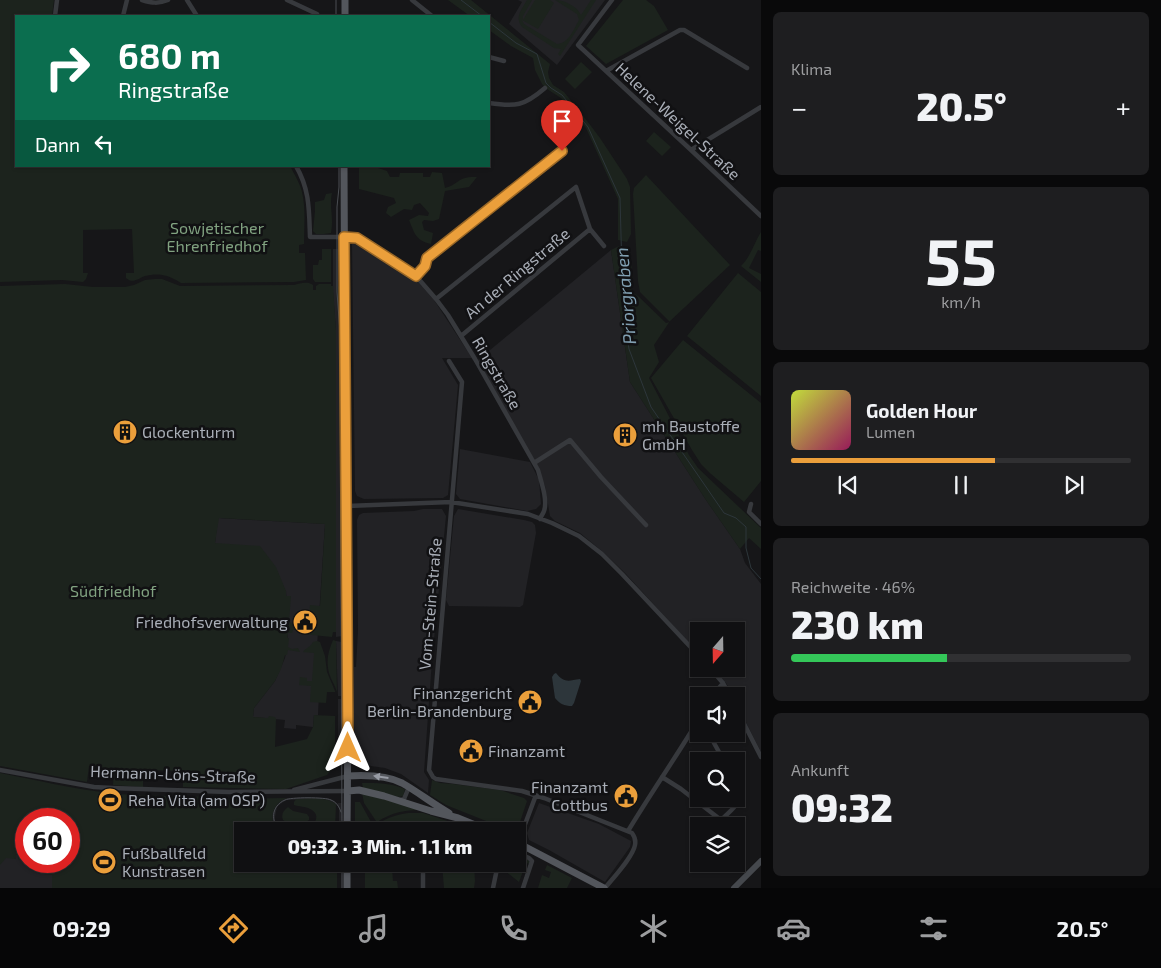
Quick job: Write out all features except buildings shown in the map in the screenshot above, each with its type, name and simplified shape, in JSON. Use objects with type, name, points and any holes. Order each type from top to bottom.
[{"type":"main road","points":[[345,0],[345,15]]},
{"type":"main road","points":[[344,167],[347,822]]},
{"type":"main road","name":"Hermann-Löns-Straße","points":[[348,776],[393,779],[409,787],[441,809],[468,822]]},
{"type":"main road","name":"Hermann-Löns-Straße","points":[[348,791],[359,790],[376,794],[458,818]]},
{"type":"main road","points":[[526,847],[604,888]]},
{"type":"main road","points":[[347,872],[347,888]]},
{"type":"street","points":[[55,15],[57,0]]},
{"type":"street","points":[[123,15],[127,0]]},
{"type":"street","points":[[142,0],[162,3],[168,0]]},
{"type":"street","points":[[187,0],[196,15]]},
{"type":"street","points":[[287,0],[316,15]]},
{"type":"street","points":[[412,0],[431,15]]},
{"type":"street","name":"Helene-Weigel-Straße","points":[[612,0],[578,45],[761,216]]},
{"type":"street","points":[[606,71],[680,30],[689,32],[747,68]]},
{"type":"street","points":[[490,57],[504,60]]},
{"type":"street","points":[[490,103],[520,105],[545,88]]},
{"type":"street","points":[[692,150],[761,107]]},
{"type":"street","points":[[416,276],[425,266],[427,258],[562,151]]},
{"type":"street","name":"Ringstraße","points":[[296,167],[307,190],[310,237],[357,238],[416,276],[448,315],[538,470],[544,490],[545,504],[542,520]]},
{"type":"street","name":"An der Ringstraße","points":[[436,299],[576,187],[590,229],[604,246]]},
{"type":"street","name":"An der Ringstraße","points":[[461,336],[590,229]]},
{"type":"street","name":"Vom-Stein-Straße","points":[[449,361],[462,382],[450,502],[429,770],[432,777],[441,780],[499,787],[536,795],[628,831]]},
{"type":"street","points":[[534,463],[570,440],[601,477],[646,525]]},
{"type":"street","points":[[347,506],[450,502],[528,514],[579,536],[602,554],[690,646]]},
{"type":"street","points":[[750,504],[749,512],[761,524]]},
{"type":"street","points":[[720,678],[726,687]]},
{"type":"street","points":[[721,687],[724,682]]},
{"type":"street","points":[[745,725],[761,756]]},
{"type":"street","points":[[604,888],[634,849],[636,841],[634,836],[628,831],[653,789],[690,734]]},
{"type":"street","name":"Hermann-Löns-Straße","points":[[0,770],[112,788],[220,792],[348,791]]},
{"type":"street","name":"Hermann-Löns-Straße","points":[[285,792],[348,776]]},
{"type":"street","points":[[662,777],[690,796]]},
{"type":"street","points":[[400,801],[404,799],[409,787]]},
{"type":"street","points":[[526,822],[536,795]]},
{"type":"street","points":[[704,807],[721,820],[734,807]]},
{"type":"street","points":[[523,888],[532,861],[526,857]]},
{"type":"street","points":[[734,888],[761,861]]},
{"type":"street","points":[[423,872],[423,888]]},
{"type":"street","points":[[494,888],[497,872]]},
{"type":"shaded area","points":[[518,0],[605,0],[557,65],[509,24],[522,2]]},
{"type":"shaded area","points":[[359,241],[414,277],[434,300],[472,358],[442,358],[458,385],[448,495],[443,498],[364,499],[357,496],[355,491],[352,244]]},
{"type":"shaded area","points":[[333,249],[338,249],[338,292],[341,330],[342,636],[336,637],[336,330],[333,293]]},
{"type":"shaded area","points":[[611,250],[630,382],[740,549],[745,563],[761,584],[761,752],[745,721],[745,687],[728,687],[721,678],[745,678],[745,622],[690,622],[690,644],[625,573],[603,552],[580,533],[555,521],[550,516],[545,486],[537,465],[478,360]]},
{"type":"shaded area","points":[[460,449],[530,462],[539,480],[541,504],[536,509],[527,511],[460,499],[456,494]]},
{"type":"shaded area","points":[[442,509],[446,516],[432,660],[424,772],[429,780],[428,793],[401,774],[385,768],[371,766],[359,760],[353,717],[354,667],[356,667],[358,631],[357,520],[359,515],[363,513]]},
{"type":"shaded area","points":[[458,509],[524,520],[535,525],[536,533],[523,605],[520,607],[449,606],[446,600],[454,516]]},
{"type":"shaded area","points":[[218,518],[325,524],[314,692],[319,692],[318,715],[314,715],[313,727],[296,725],[296,729],[284,728],[285,720],[253,717],[254,708],[275,681],[285,658],[288,618],[286,591],[215,543]]},
{"type":"shaded area","points":[[336,641],[342,642],[342,696],[338,696]]},
{"type":"shaded area","points":[[556,673],[564,680],[580,679],[581,681],[572,706],[562,704],[555,698],[552,677]]},
{"type":"shaded area","points":[[338,699],[342,699],[343,760],[338,760]]},
{"type":"shaded area","points":[[287,798],[327,798],[338,804],[342,803],[343,822],[339,822],[339,808],[336,804],[325,799],[287,800],[277,807],[273,822],[272,815],[276,806]]},
{"type":"shaded area","points":[[539,803],[599,824],[631,841],[630,847],[605,882],[529,840],[527,833]]},
{"type":"shaded area","points":[[0,853],[15,855],[15,873],[53,873],[52,888],[0,888]]},
{"type":"green space","name":"Sowjetischer Ehrenfriedhof","points":[[0,0],[54,0],[52,15],[15,15],[15,167],[291,167],[300,185],[304,211],[304,244],[299,245],[299,253],[305,253],[306,280],[294,282],[181,283],[165,275],[158,275],[145,276],[131,281],[126,278],[126,273],[134,273],[132,229],[83,230],[83,273],[88,273],[83,282],[62,280],[0,282]]},
{"type":"green space","points":[[448,0],[471,0],[490,15],[469,15]]},
{"type":"green space","points":[[527,0],[532,0],[523,16],[523,20],[535,0],[550,0],[554,3],[538,29],[522,20],[524,24],[557,44],[567,39],[579,20],[577,14],[555,0],[570,4],[581,15],[591,0],[596,0],[560,56],[558,54],[561,49],[554,48],[522,27],[519,16]]},
{"type":"green space","points":[[623,0],[646,0],[654,6],[668,30],[606,64],[586,46]]},
{"type":"green space","points":[[490,15],[550,64],[548,72],[553,85],[564,92],[591,126],[627,179],[630,187],[631,234],[627,242],[618,240],[618,199],[586,128],[561,98],[542,84],[535,70],[533,58],[511,46],[490,31]]},
{"type":"green space","points":[[581,62],[592,72],[575,89],[565,79]]},
{"type":"green space","points":[[654,132],[671,147],[662,156],[646,141]]},
{"type":"green space","points":[[359,167],[375,167],[387,171],[390,177],[399,177],[400,173],[423,173],[423,177],[430,177],[432,172],[442,173],[445,188],[462,179],[477,177],[469,187],[445,191],[439,219],[433,221],[424,220],[422,222],[424,230],[433,233],[431,244],[422,241],[414,233],[409,220],[419,215],[428,216],[429,213],[420,203],[414,205],[412,210],[404,209],[391,217],[386,213],[388,207],[396,203],[394,198],[359,189]]},
{"type":"green space","points":[[646,175],[730,265],[670,322],[640,292],[638,281],[633,194],[634,188]]},
{"type":"green space","points":[[332,193],[331,233],[316,234],[313,231],[315,202],[324,200],[326,194]]},
{"type":"green space","points":[[761,232],[761,251],[758,250],[749,268],[761,274],[761,282],[741,266],[750,254]]},
{"type":"green space","points":[[619,246],[624,247],[630,253],[633,280],[631,291],[666,323],[669,322],[654,345],[659,362],[649,378],[689,455],[698,468],[761,528],[761,549],[749,538],[740,549],[630,382],[611,250]]},
{"type":"green space","points":[[322,249],[331,249],[331,282],[315,282],[313,279],[313,265],[318,265],[319,260],[322,260]]},
{"type":"green space","points":[[738,273],[761,292],[761,396],[687,336]]},
{"type":"green space","points":[[339,274],[342,292],[342,636],[341,330],[337,287],[339,286]]},
{"type":"green space","name":"Südfriedhof","points":[[162,279],[180,286],[294,285],[306,283],[313,285],[313,290],[316,290],[316,286],[319,284],[331,284],[333,286],[336,330],[336,632],[333,632],[332,637],[302,634],[300,632],[300,626],[307,628],[310,623],[310,618],[301,617],[309,617],[310,605],[320,606],[325,524],[219,518],[215,543],[260,546],[276,567],[286,591],[286,596],[291,596],[289,622],[295,624],[295,630],[292,633],[288,633],[288,647],[292,649],[298,648],[300,652],[288,650],[275,681],[254,708],[253,717],[275,717],[275,747],[307,739],[313,727],[314,715],[335,716],[335,761],[331,770],[327,775],[286,789],[183,787],[183,771],[143,770],[143,787],[113,785],[114,769],[89,766],[87,782],[0,766],[0,286],[65,284],[93,287],[125,287],[145,280]]},
{"type":"green space","points":[[683,340],[761,403],[761,481],[744,502],[701,464],[651,378]]},
{"type":"green space","points":[[333,640],[336,641],[337,692],[330,676],[328,664]]},
{"type":"green space","points":[[313,642],[320,642],[325,656],[327,672],[335,691],[327,692],[326,703],[310,702],[311,686],[299,685],[300,677],[307,678],[307,681],[312,681],[314,653],[303,652]]},
{"type":"green space","points":[[0,773],[82,789],[122,794],[208,797],[212,799],[287,798],[275,807],[273,811],[273,822],[234,822],[234,872],[337,872],[337,888],[52,888],[52,875],[38,873],[80,873],[80,808],[15,808],[15,859],[6,858],[0,865]]},
{"type":"green space","points":[[432,780],[440,783],[500,790],[524,798],[527,801],[520,822],[488,822],[446,805],[430,795]]},
{"type":"green space","points":[[362,783],[389,784],[405,789],[403,796],[399,797],[363,788]]},
{"type":"green space","points":[[362,793],[422,810],[399,812],[377,822],[364,803]]},
{"type":"green space","points":[[311,798],[332,801],[336,804],[335,822],[315,822],[316,814],[314,812],[308,808],[294,805],[296,799]]},
{"type":"green space","points":[[355,802],[360,802],[371,822],[355,822]]},
{"type":"green space","points":[[288,807],[293,811],[307,814],[309,820],[306,822],[286,822],[283,820],[282,814]]},
{"type":"green space","points":[[408,813],[423,813],[450,822],[382,822]]},
{"type":"green space","points":[[547,865],[572,878],[567,888],[538,888],[542,875],[549,878],[551,872],[545,870]]},
{"type":"green space","points":[[365,872],[392,872],[393,881],[397,881],[398,888],[365,888]]},
{"type":"green space","points":[[443,872],[474,872],[474,888],[444,888]]},
{"type":"green space","points":[[506,872],[523,872],[519,882]]},
{"type":"waterway","name":"Priorgraben","points":[[461,0],[481,15]]},
{"type":"waterway","name":"Priorgraben","points":[[490,23],[516,43],[537,54],[546,83],[562,95],[588,127],[620,198],[623,307],[629,349],[651,407],[724,513],[736,518],[746,527],[746,548],[751,568],[761,579]]},
{"type":"tram line","points":[[336,0],[336,15]]},
{"type":"tram line","points":[[339,167],[337,292],[340,333],[342,822]]},
{"type":"tram line","points":[[275,822],[274,814],[277,806],[288,799],[328,799],[336,803],[341,812]]},
{"type":"tram line","points":[[342,872],[342,888]]},
{"type":"place","name":"Glockenturm","points":[[125,432]]},
{"type":"place","name":"mh Baustoffe GmbH","points":[[625,435]]},
{"type":"place","name":"Friedhofsverwaltung","points":[[305,622]]},
{"type":"place","name":"Finanzgericht Berlin-Brandenburg","points":[[530,702]]},
{"type":"place","name":"Finanzamt","points":[[471,751]]},
{"type":"place","name":"Finanzamt Cottbus","points":[[626,796]]},
{"type":"place","name":"Reha Vita (am OSP)","points":[[110,800]]},
{"type":"place","name":"Fußballfeld Kunstrasen","points":[[104,862]]},
{"type":"route","points":[[348,748],[344,237],[357,238],[416,276],[425,266],[427,258],[562,151]]}]
